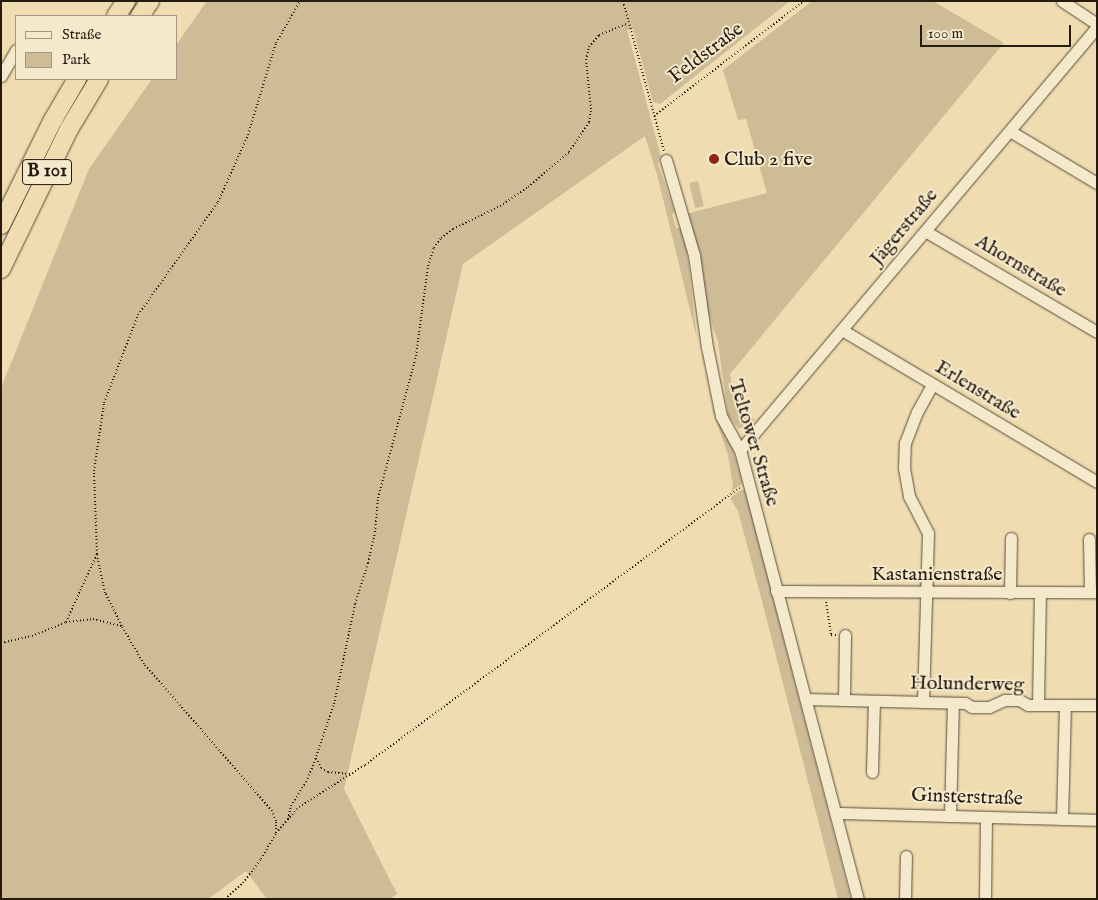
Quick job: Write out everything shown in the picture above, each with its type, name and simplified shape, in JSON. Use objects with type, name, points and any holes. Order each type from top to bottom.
[{"type":"highway","points":[[117,15],[126,1]]},
{"type":"highway","points":[[141,15],[150,1]]},
{"type":"highway","name":"B 101","points":[[1,225],[52,120],[76,80]]},
{"type":"highway","name":"B 101","points":[[1,269],[69,129],[98,80]]},
{"type":"street","points":[[1062,1],[1097,26]]},
{"type":"street","name":"Jägerstraße","points":[[740,450],[1097,26]]},
{"type":"street","points":[[1,76],[15,52]]},
{"type":"street","points":[[1010,131],[1097,183]]},
{"type":"street","name":"Teltower Straße","points":[[666,160],[694,255],[707,347],[721,416],[740,450],[858,899]]},
{"type":"street","name":"Ahornstraße","points":[[925,231],[1097,332]]},
{"type":"street","name":"Erlenstraße","points":[[842,330],[1097,482]]},
{"type":"street","points":[[923,702],[928,533],[909,496],[904,468],[905,443],[917,412],[932,385]]},
{"type":"street","points":[[1010,593],[1011,538]]},
{"type":"street","points":[[1089,539],[1093,592]]},
{"type":"street","name":"Kastanienstraße","points":[[776,591],[1093,592]]},
{"type":"street","points":[[1038,705],[1040,593]]},
{"type":"street","points":[[844,700],[845,635]]},
{"type":"street","name":"Holunderweg","points":[[806,699],[953,703],[989,707],[1005,700],[1019,700],[1028,705],[1097,706]]},
{"type":"street","points":[[872,772],[874,701]]},
{"type":"street","points":[[950,816],[953,703]]},
{"type":"street","points":[[1062,819],[1065,705]]},
{"type":"street","name":"Ginsterstraße","points":[[836,813],[1097,820]]},
{"type":"street","points":[[985,899],[986,817]]},
{"type":"street","points":[[905,899],[906,856]]},
{"type":"path","points":[[276,833],[276,821],[272,811],[144,664],[105,593],[97,554],[94,471],[104,403],[138,315],[218,202],[248,135],[276,43],[300,1]]},
{"type":"path","points":[[623,1],[666,160]]},
{"type":"path","name":"Feldstraße","points":[[654,116],[804,1]]},
{"type":"path","points":[[288,819],[291,806],[306,782],[316,757],[334,704],[355,604],[368,563],[375,532],[378,498],[416,356],[428,266],[434,248],[441,238],[453,229],[500,206],[528,187],[569,152],[589,122],[591,108],[586,60],[589,47],[599,35],[629,24]]},
{"type":"path","points":[[225,899],[243,883],[262,859],[276,833],[299,807],[351,774],[749,482]]},
{"type":"path","points":[[66,622],[97,554]]},
{"type":"path","points":[[826,592],[827,616],[831,634],[845,635]]},
{"type":"path","points":[[1,643],[32,636],[66,622],[93,619],[122,626]]},
{"type":"path","points":[[316,757],[321,768],[328,772],[351,774]]},
{"type":"green space","points":[[207,1],[790,1],[660,104],[653,102],[633,29],[627,30],[661,157],[658,164],[675,212],[672,214],[676,228],[681,228],[686,242],[697,339],[658,178],[645,136],[463,264],[344,789],[397,894],[390,899],[267,899],[246,871],[208,899],[1,899],[1,388],[89,169],[151,80],[178,80],[178,42]]},
{"type":"green space","points":[[812,1],[933,1],[1004,43],[730,374],[736,405],[755,420],[749,427],[738,428],[728,416],[718,342],[709,315],[686,214],[767,193],[746,119],[738,120],[723,70]]},
{"type":"green space","points":[[698,181],[704,206],[695,208],[689,183]]},
{"type":"green space","points":[[711,406],[733,450],[742,481],[741,485],[731,491],[733,486],[728,455]]},
{"type":"green space","points":[[741,490],[745,490],[851,899],[838,899],[738,511],[730,498]]},
{"type":"place","name":"Club 2 five","points":[[714,159]]}]
